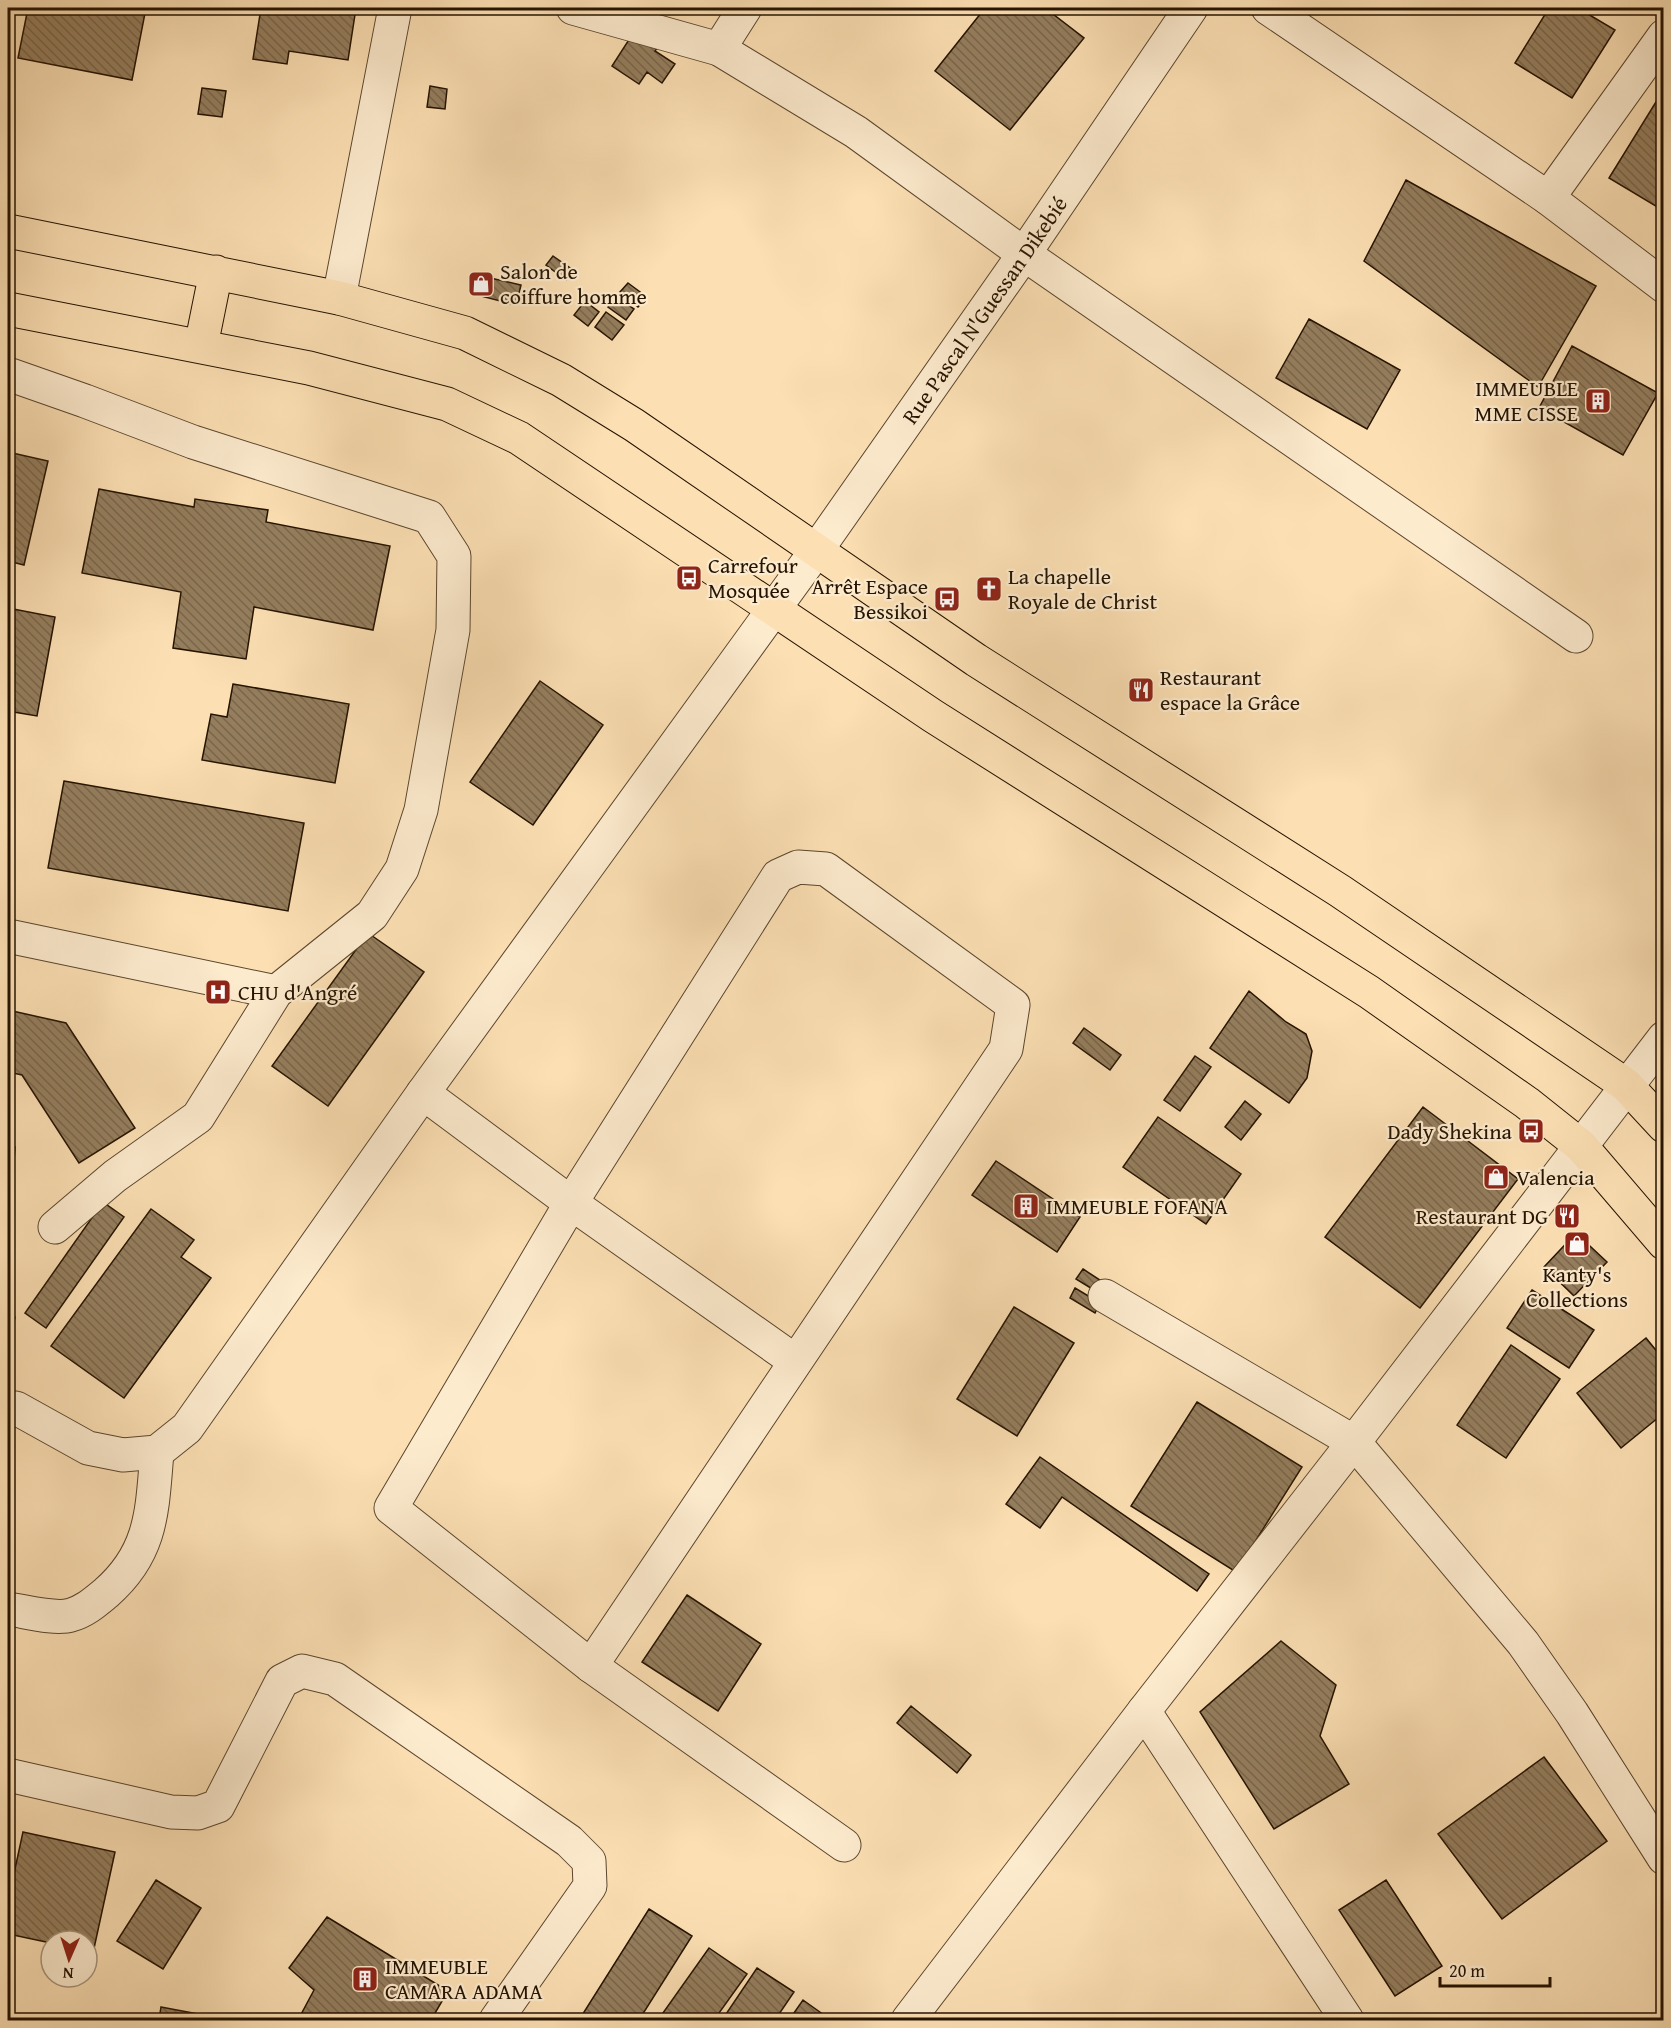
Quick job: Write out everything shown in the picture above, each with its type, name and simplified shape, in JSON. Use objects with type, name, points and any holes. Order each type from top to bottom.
[{"type":"main road","points":[[8,231],[339,297],[465,333],[561,380],[634,425],[976,660],[1341,891],[1626,1085],[1664,1126]]},
{"type":"main road","points":[[201,346],[216,272]]},
{"type":"main road","points":[[8,309],[309,368],[447,404],[519,438],[933,716],[1369,992],[1527,1103],[1581,1146],[1664,1243]]},
{"type":"street","points":[[339,297],[395,8]]},
{"type":"street","points":[[573,8],[719,49],[856,132],[1024,254],[1576,636]]},
{"type":"street","points":[[719,49],[745,8]]},
{"type":"street","name":"Rue Pascal N'Guessan Dikebié","points":[[157,1452],[188,1428],[423,1093],[816,551],[1024,254],[1191,8]]},
{"type":"street","points":[[1268,8],[1548,198],[1664,286]]},
{"type":"street","points":[[1548,198],[1664,36]]},
{"type":"street","points":[[8,374],[193,441],[429,517],[453,556],[453,630],[421,810],[402,869],[372,915],[276,992],[198,1117],[115,1176],[55,1227]]},
{"type":"street","points":[[591,1666],[1006,1049],[1013,1005],[826,869],[798,867],[778,876],[571,1203],[391,1508],[591,1666],[844,1845]]},
{"type":"street","points":[[8,936],[276,992]]},
{"type":"street","points":[[916,2017],[1144,1711],[1664,1038]]},
{"type":"street","points":[[423,1093],[571,1203],[795,1361]]},
{"type":"street","points":[[1105,1296],[1354,1442],[1523,1643],[1572,1713],[1664,1858]]},
{"type":"street","points":[[8,1407],[16,1408],[88,1448],[123,1455],[157,1452],[152,1510],[146,1538],[133,1563],[119,1581],[90,1607],[70,1616],[8,1609]]},
{"type":"street","points":[[8,1775],[171,1812],[198,1813],[218,1806],[282,1681],[302,1671],[335,1679],[569,1841],[589,1861],[590,1886],[496,2020]]},
{"type":"street","points":[[1144,1711],[1347,2020]]},
{"type":"building","points":[[28,8],[146,8],[132,80],[18,58]]},
{"type":"building","points":[[261,8],[356,8],[348,60],[289,51],[287,64],[253,59]]},
{"type":"building","points":[[985,8],[1045,8],[1084,38],[1010,130],[935,71]]},
{"type":"building","points":[[1549,8],[1578,8],[1615,30],[1572,98],[1515,63]]},
{"type":"building","points":[[630,38],[660,44],[655,51],[675,64],[662,83],[647,72],[639,84],[612,66]]},
{"type":"building","points":[[430,86],[447,89],[445,109],[427,107]]},
{"type":"building","points":[[202,88],[226,91],[222,117],[198,114]]},
{"type":"building","points":[[1664,89],[1664,211],[1609,178]]},
{"type":"building","points":[[1406,180],[1596,286],[1538,387],[1364,261]]},
{"type":"building","points":[[553,256],[573,270],[566,280],[546,265]]},
{"type":"building","points":[[486,277],[521,285],[516,305],[481,296]]},
{"type":"building","points":[[628,283],[647,297],[638,307],[620,292]]},
{"type":"building","points":[[615,296],[634,309],[626,320],[608,307]]},
{"type":"building","points":[[585,301],[599,312],[588,326],[574,315]]},
{"type":"building","points":[[606,312],[624,325],[612,340],[595,327]]},
{"type":"building","points":[[1309,319],[1400,370],[1367,429],[1276,378]]},
{"type":"building","name":"IMMEUBLE MME CISSE","points":[[1572,346],[1658,393],[1623,455],[1539,408]]},
{"type":"building","points":[[8,452],[48,461],[24,565],[8,561]]},
{"type":"building","points":[[99,489],[194,507],[195,499],[268,510],[266,522],[390,546],[373,630],[254,607],[246,659],[173,648],[181,592],[82,573]]},
{"type":"building","points":[[8,608],[55,617],[37,716],[8,711]]},
{"type":"building","points":[[540,681],[603,725],[533,825],[470,782]]},
{"type":"building","points":[[233,684],[349,704],[335,783],[202,760],[211,714],[227,717]]},
{"type":"building","points":[[64,781],[304,823],[288,911],[48,868]]},
{"type":"building","points":[[368,933],[424,972],[328,1106],[272,1066]]},
{"type":"building","points":[[1249,991],[1286,1022],[1306,1034],[1312,1051],[1307,1078],[1289,1103],[1210,1048]]},
{"type":"building","points":[[8,1010],[66,1023],[135,1128],[79,1163],[22,1075],[8,1072]]},
{"type":"building","points":[[1084,1028],[1121,1055],[1110,1070],[1073,1043]]},
{"type":"building","points":[[1195,1056],[1211,1067],[1180,1111],[1164,1100]]},
{"type":"building","points":[[1245,1101],[1261,1114],[1241,1140],[1225,1127]]},
{"type":"building","points":[[1423,1107],[1518,1179],[1420,1308],[1325,1237]]},
{"type":"building","points":[[1158,1117],[1241,1174],[1206,1224],[1123,1167]]},
{"type":"building","points":[[8,1147],[15,1147],[12,1190],[8,1190]]},
{"type":"building","name":"IMMEUBLE FOFANA","points":[[996,1161],[1080,1217],[1057,1252],[972,1195]]},
{"type":"building","points":[[103,1202],[124,1217],[46,1328],[25,1313]]},
{"type":"building","points":[[151,1209],[194,1240],[181,1257],[211,1278],[124,1398],[51,1346]]},
{"type":"building","points":[[1576,1233],[1607,1262],[1574,1296],[1544,1267]]},
{"type":"building","points":[[1083,1269],[1109,1286],[1102,1295],[1076,1279]]},
{"type":"building","points":[[1075,1288],[1100,1303],[1095,1313],[1070,1298]]},
{"type":"building","points":[[1532,1290],[1594,1330],[1569,1368],[1507,1328]]},
{"type":"building","points":[[1014,1307],[1074,1343],[1017,1436],[957,1399]]},
{"type":"building","points":[[8,1315],[15,1317],[8,1352]]},
{"type":"building","points":[[1646,1338],[1664,1360],[1664,1413],[1621,1448],[1577,1393]]},
{"type":"building","points":[[1511,1345],[1560,1379],[1506,1458],[1457,1425]]},
{"type":"building","points":[[1197,1402],[1302,1467],[1236,1572],[1131,1506]]},
{"type":"building","points":[[1040,1457],[1209,1574],[1197,1591],[1062,1497],[1040,1528],[1006,1504]]},
{"type":"building","points":[[687,1595],[761,1644],[718,1711],[642,1662]]},
{"type":"building","points":[[1281,1641],[1336,1685],[1320,1736],[1349,1784],[1274,1829],[1200,1712]]},
{"type":"building","points":[[911,1706],[971,1755],[957,1773],[897,1723]]},
{"type":"building","points":[[1664,1715],[1664,1728],[1657,1719]]},
{"type":"building","points":[[1544,1757],[1607,1841],[1502,1919],[1438,1834]]},
{"type":"building","points":[[23,1832],[115,1852],[98,1929],[39,1929],[39,1940],[8,1934],[8,1901]]},
{"type":"building","points":[[156,1880],[201,1908],[163,1969],[117,1941]]},
{"type":"building","points":[[1386,1880],[1442,1966],[1395,1996],[1339,1910]]},
{"type":"building","points":[[649,1909],[692,1936],[639,2020],[579,2020]]},
{"type":"building","name":"IMMEUBLE CAMARA ADAMA","points":[[327,1917],[448,1991],[431,2020],[298,2020],[314,1990],[289,1968]]},
{"type":"building","points":[[709,1948],[747,1974],[714,2020],[658,2020]]},
{"type":"building","points":[[757,1968],[794,1992],[775,2020],[722,2020]]},
{"type":"building","points":[[803,2000],[831,2020],[789,2020]]},
{"type":"building","points":[[161,2007],[230,2020],[159,2020]]},
{"type":"place","name":"Salon de coiffure homme","points":[[481,284]]},
{"type":"place","name":"IMMEUBLE MME CISSE","points":[[1598,401]]},
{"type":"place","name":"Carrefour Mosquée","points":[[689,578]]},
{"type":"place","name":"La chapelle Royale de Christ","points":[[989,589]]},
{"type":"place","name":"Arrêt Espace Bessikoi","points":[[947,599]]},
{"type":"place","name":"Restaurant espace la Grâce","points":[[1141,690]]},
{"type":"place","name":"CHU d'Angré","points":[[218,992]]},
{"type":"place","name":"Dady Shekina","points":[[1531,1131]]},
{"type":"place","name":"Valencia","points":[[1496,1177]]},
{"type":"place","name":"IMMEUBLE FOFANA","points":[[1026,1206]]},
{"type":"place","name":"Restaurant DG","points":[[1567,1216]]},
{"type":"place","name":"Kanty's Collections","points":[[1577,1244]]},
{"type":"place","name":"IMMEUBLE CAMARA ADAMA","points":[[365,1979]]}]
